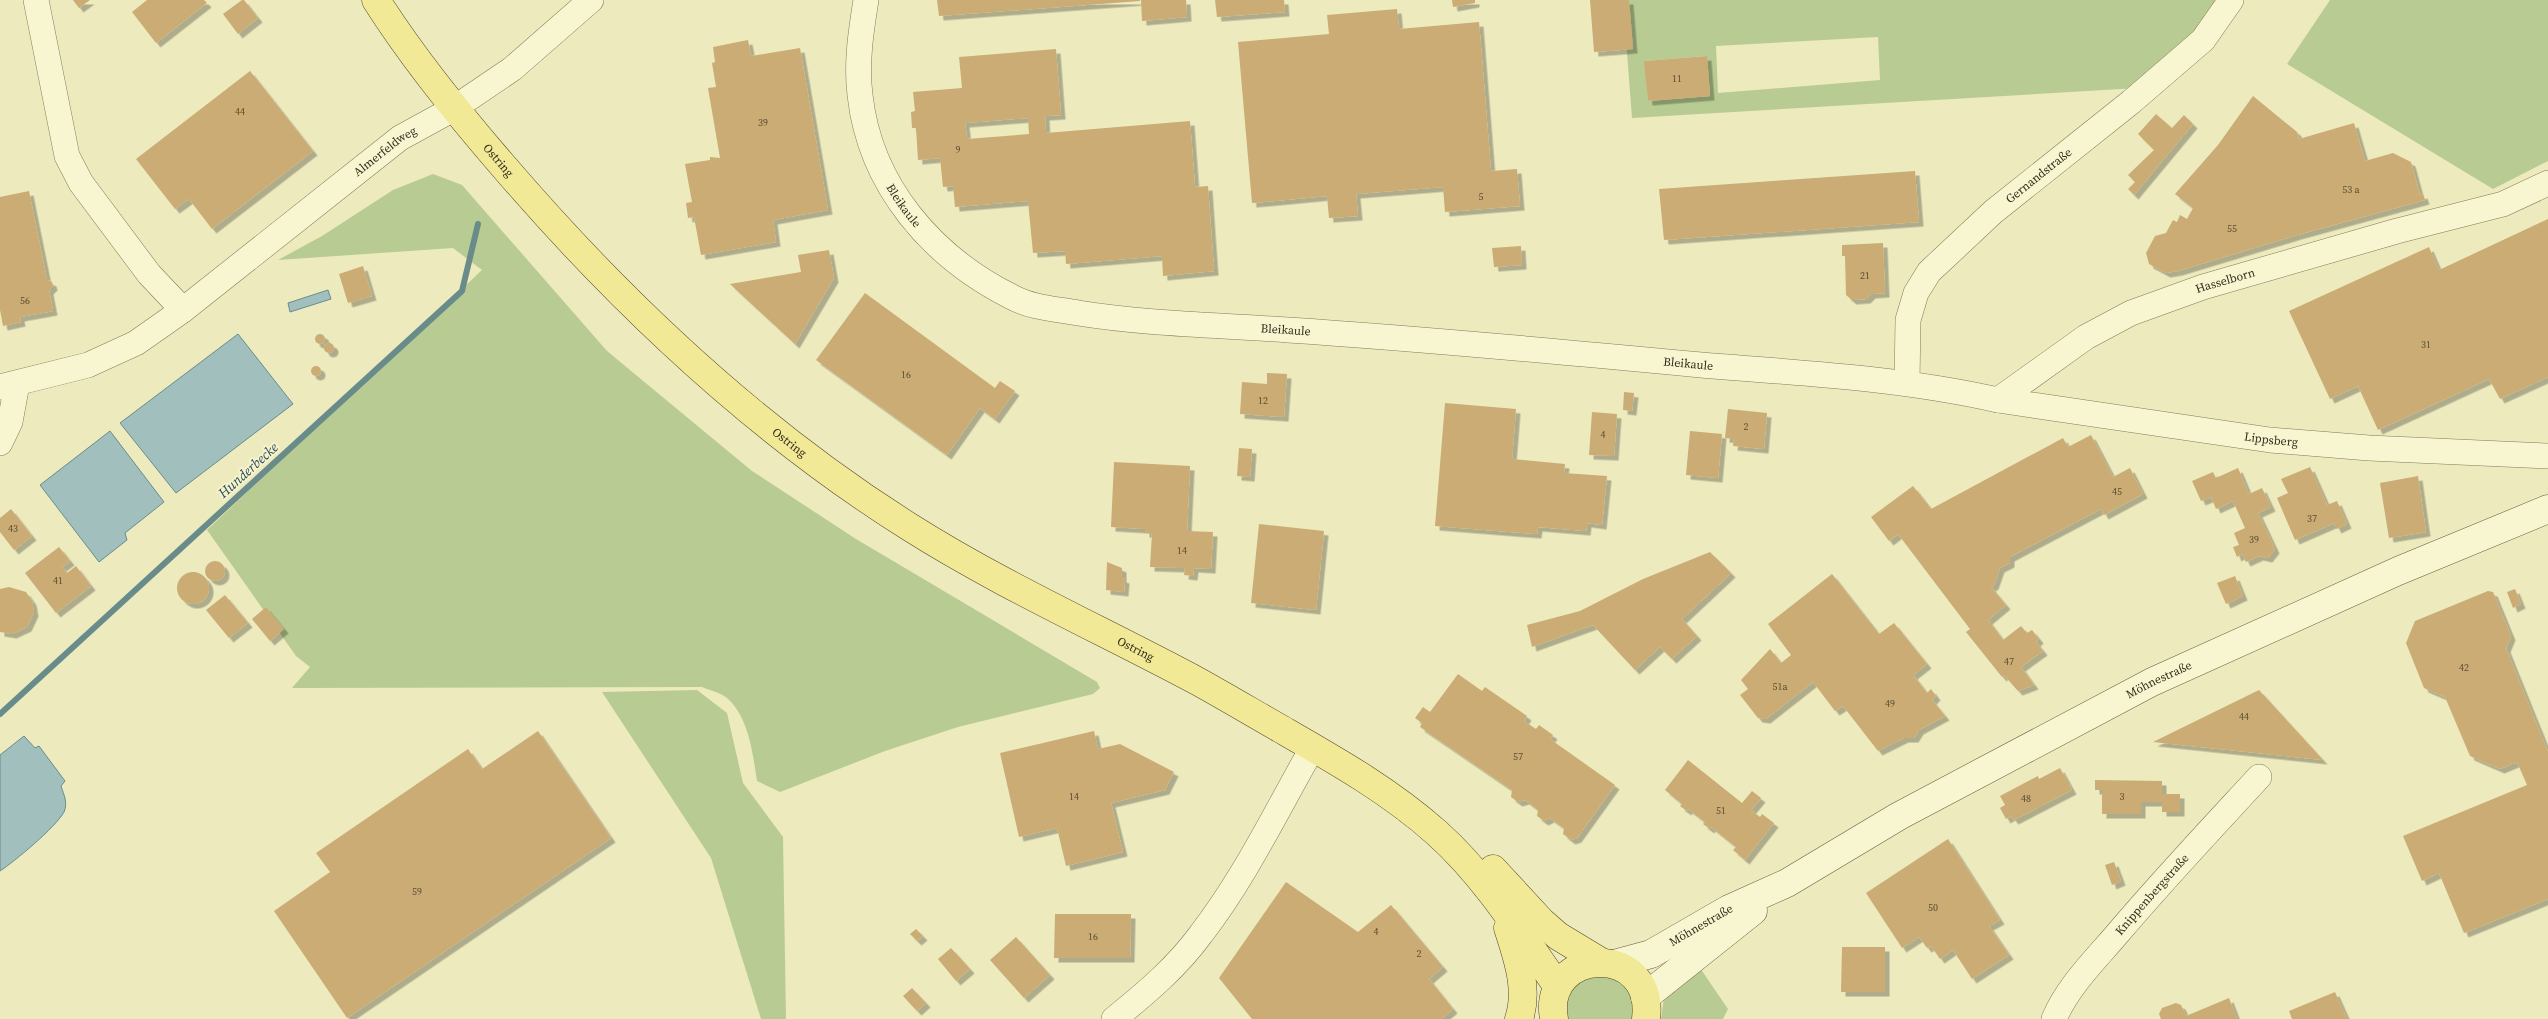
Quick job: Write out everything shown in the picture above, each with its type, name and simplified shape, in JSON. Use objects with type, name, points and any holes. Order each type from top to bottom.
[{"type":"main road","name":"Ostring","points":[[376,0],[454,109],[551,222],[668,340],[804,455],[908,526],[993,576],[1201,683],[1313,747],[1372,784],[1438,834]]},
{"type":"main road","points":[[1438,834],[1501,905],[1558,987]]},
{"type":"main road","points":[[1438,834],[1459,844],[1481,859],[1558,936],[1634,976],[1646,1008]]},
{"type":"main road","points":[[1501,905],[1520,975],[1523,994],[1519,1019]]},
{"type":"main road","points":[[1553,1018],[1553,1002],[1558,987],[1572,971],[1590,963],[1607,963]]},
{"type":"street","points":[[36,0],[67,156],[81,183],[138,260],[183,310]]},
{"type":"street","name":"Almerfeldweg","points":[[0,443],[10,422],[9,386],[88,365],[136,343],[183,310],[400,138],[454,109],[512,69],[591,0]]},
{"type":"street","name":"Bleikaule","points":[[866,0],[858,51],[860,94],[869,142],[884,179],[905,212],[927,237],[955,260],[1014,299],[1039,307],[1106,317],[1377,336],[1913,383]]},
{"type":"street","name":"Gernandstraße","points":[[1913,383],[1908,320],[1916,293],[1929,272],[1993,212],[2130,102],[2203,40],[2231,0]]},
{"type":"street","name":"Hasselborn","points":[[1998,400],[2086,337],[2131,313],[2203,287],[2502,204],[2548,183]]},
{"type":"street","points":[[1913,383],[1998,400]]},
{"type":"street","name":"Lippsberg","points":[[1998,400],[2270,440],[2369,448],[2548,456]]},
{"type":"street","name":"Möhnestraße","points":[[1607,963],[1651,954],[1729,909],[1787,883],[1892,820],[2152,682],[2398,571],[2548,509]]},
{"type":"street","points":[[1114,1019],[1159,981],[1201,934],[1228,894],[1313,747]]},
{"type":"street","name":"Knippenbergstraße","points":[[2054,1019],[2067,996],[2085,972],[2172,869],[2259,778]]},
{"type":"street","name":"Möhnestraße","points":[[1646,1008],[1787,883]]},
{"type":"green space","points":[[1623,0],[2222,0],[2212,19],[2138,88],[1632,118]],"holes":[[[1878,37],[1880,80],[1718,93],[1716,46]],[[1706,56],[1710,96],[1648,101],[1645,61]]]},
{"type":"green space","points":[[2330,0],[2548,0],[2548,161],[2493,189],[2287,64]]},
{"type":"green space","points":[[433,174],[462,185],[607,351],[752,471],[856,539],[1097,682],[1100,688],[1093,694],[958,727],[885,751],[780,792],[757,781],[749,737],[734,706],[724,696],[702,687],[292,688],[310,667],[296,656],[207,530],[482,270],[453,248],[278,260],[322,236],[393,190]]},
{"type":"green space","points":[[697,690],[727,713],[743,783],[783,837],[786,1019],[761,1019],[711,858],[602,692]]},
{"type":"green space","points":[[1700,968],[1728,1009],[1723,1019],[1661,1019],[1664,998]]},
{"type":"green space","points":[[1596,971],[1630,987],[1634,1019],[1564,1019],[1566,993]]},
{"type":"water","points":[[328,290],[331,299],[290,312],[288,303]]},
{"type":"water","points":[[238,334],[293,404],[176,493],[120,423]]},
{"type":"water","points":[[110,431],[164,502],[125,533],[127,540],[99,562],[40,485]]},
{"type":"water","points":[[24,736],[35,748],[39,746],[65,781],[61,786],[66,805],[60,818],[44,835],[0,871],[0,755]]},
{"type":"building","points":[[73,0],[90,0],[79,8]]},
{"type":"building","points":[[147,0],[204,0],[207,3],[156,43],[132,12]]},
{"type":"building","points":[[242,0],[258,18],[238,34],[223,14]]},
{"type":"building","points":[[937,0],[1140,0],[1140,1],[939,16]]},
{"type":"building","points":[[1141,0],[1186,0],[1187,17],[1142,21]]},
{"type":"building","points":[[1215,0],[1284,0],[1285,12],[1217,17]]},
{"type":"building","points":[[1452,0],[1475,0],[1475,3],[1453,7]]},
{"type":"building","points":[[1590,0],[1629,0],[1633,49],[1594,52]]},
{"type":"building","points":[[1397,9],[1399,29],[1479,22],[1491,171],[1517,169],[1520,206],[1445,212],[1443,187],[1356,194],[1358,216],[1329,218],[1327,196],[1252,203],[1238,42],[1329,34],[1327,15]]},
{"type":"building","points":[[748,40],[751,56],[800,48],[828,210],[773,220],[776,242],[701,255],[694,217],[688,218],[686,203],[692,202],[685,164],[710,160],[710,157],[720,158],[708,88],[716,87],[712,63],[715,62],[713,47]]},
{"type":"building","points":[[1056,49],[1061,115],[1045,116],[1046,133],[1190,121],[1195,187],[1208,186],[1214,271],[1163,276],[1162,256],[1066,264],[1065,251],[1033,253],[1028,201],[955,207],[953,186],[943,187],[940,158],[918,160],[916,128],[912,128],[911,112],[915,111],[913,92],[962,88],[959,57]],"holes":[[[1028,118],[1029,134],[967,139],[965,123]]]},
{"type":"building","points":[[1707,56],[1710,96],[1648,101],[1644,61]]},
{"type":"building","points":[[250,71],[313,151],[212,229],[189,199],[175,209],[136,159]]},
{"type":"building","points":[[2253,96],[2297,132],[2299,139],[2354,123],[2365,161],[2393,153],[2411,162],[2420,195],[2423,194],[2425,200],[2297,235],[2178,271],[2166,273],[2149,264],[2146,253],[2155,236],[2166,233],[2173,220],[2177,222],[2180,215],[2187,219],[2193,208],[2175,194],[2218,145]]},
{"type":"building","points":[[2156,114],[2172,128],[2184,115],[2193,124],[2134,195],[2128,189],[2135,182],[2128,175],[2154,150],[2138,134]]},
{"type":"building","points":[[1915,171],[1919,222],[1664,240],[1659,189]]},
{"type":"building","points":[[29,191],[47,280],[52,282],[53,286],[49,290],[53,311],[20,317],[21,322],[3,326],[0,310],[0,197]]},
{"type":"building","points":[[2548,219],[2548,377],[2500,399],[2489,379],[2378,430],[2358,386],[2330,399],[2289,311],[2429,247],[2439,270]]},
{"type":"building","points":[[1883,243],[1885,293],[1871,294],[1866,299],[1852,300],[1846,295],[1845,256],[1842,256],[1842,245]]},
{"type":"building","points":[[1521,246],[1522,265],[1494,267],[1492,248]]},
{"type":"building","points":[[829,250],[834,278],[795,344],[730,284],[801,272],[798,255]]},
{"type":"building","points":[[363,266],[372,296],[348,303],[339,274]]},
{"type":"building","points":[[865,293],[995,388],[1000,381],[1015,391],[995,419],[980,408],[947,455],[816,360]]},
{"type":"building","points":[[318,334],[322,334],[325,339],[324,343],[318,344],[315,341],[315,337]]},
{"type":"building","points":[[327,343],[331,343],[334,348],[333,352],[327,353],[324,350],[324,346]]},
{"type":"building","points":[[314,366],[318,366],[321,371],[320,375],[314,376],[311,373],[311,369]]},
{"type":"building","points":[[1267,373],[1287,374],[1284,417],[1240,414],[1242,382],[1267,384]]},
{"type":"building","points":[[1624,392],[1634,393],[1632,411],[1623,410]]},
{"type":"building","points":[[1445,403],[1516,409],[1512,459],[1565,464],[1564,473],[1607,476],[1602,525],[1587,523],[1586,531],[1538,527],[1537,534],[1435,526]]},
{"type":"building","points":[[1728,409],[1767,413],[1764,449],[1733,446],[1734,439],[1725,438]]},
{"type":"building","points":[[1592,412],[1617,414],[1614,456],[1589,455]]},
{"type":"building","points":[[1690,431],[1722,434],[1718,478],[1686,475]]},
{"type":"building","points":[[2091,435],[2113,477],[2130,468],[2143,494],[2104,515],[2101,509],[2010,557],[2010,563],[2000,568],[1994,585],[1991,587],[2006,605],[1988,620],[2003,640],[2021,626],[2027,633],[2032,630],[2039,639],[2036,642],[2043,651],[2021,667],[2034,685],[2018,691],[2004,675],[2002,677],[1966,632],[1970,629],[1898,534],[1889,541],[1871,517],[1913,486],[1931,509],[2063,438],[2068,447]]},
{"type":"building","points":[[1239,448],[1252,449],[1250,477],[1237,476]]},
{"type":"building","points":[[1114,462],[1190,466],[1187,531],[1213,532],[1211,569],[1194,568],[1193,576],[1184,575],[1185,568],[1150,567],[1152,533],[1145,533],[1145,529],[1111,527]]},
{"type":"building","points":[[2310,467],[2327,505],[2337,501],[2347,524],[2337,529],[2334,523],[2295,540],[2277,498],[2288,493],[2281,479]]},
{"type":"building","points":[[2238,468],[2249,494],[2262,488],[2271,507],[2258,513],[2275,549],[2268,558],[2259,556],[2246,562],[2242,554],[2237,557],[2233,547],[2239,545],[2234,533],[2245,528],[2233,501],[2216,509],[2211,497],[2201,501],[2192,481],[2213,472],[2216,478]]},
{"type":"building","points":[[2418,476],[2426,532],[2389,538],[2380,483]]},
{"type":"building","points":[[11,509],[32,536],[14,550],[0,532],[0,518]]},
{"type":"building","points":[[1259,524],[1324,531],[1316,610],[1251,603]]},
{"type":"building","points":[[59,547],[70,561],[62,567],[67,573],[76,566],[91,586],[56,613],[25,573]]},
{"type":"building","points":[[1710,552],[1731,573],[1682,619],[1697,636],[1672,659],[1660,647],[1635,670],[1593,625],[1532,647],[1527,625],[1580,611],[1643,579]]},
{"type":"building","points":[[211,561],[219,561],[225,567],[225,575],[219,581],[211,581],[205,575],[205,567]]},
{"type":"building","points":[[1107,562],[1122,568],[1122,578],[1125,579],[1124,592],[1106,590]]},
{"type":"building","points":[[193,572],[199,573],[204,577],[208,582],[208,594],[204,599],[199,603],[193,604],[187,603],[182,599],[178,594],[177,588],[178,582],[182,577],[187,573]]},
{"type":"building","points":[[1832,574],[1879,634],[1894,623],[1927,664],[1913,675],[1927,693],[1931,689],[1936,696],[1932,700],[1945,716],[1919,730],[1914,738],[1904,738],[1878,751],[1843,706],[1835,711],[1813,682],[1766,719],[1758,718],[1740,695],[1748,689],[1741,680],[1770,649],[1781,663],[1791,655],[1768,624]]},
{"type":"building","points":[[2235,576],[2243,596],[2226,604],[2217,583]]},
{"type":"building","points":[[9,587],[26,592],[32,601],[34,612],[27,627],[12,634],[0,632],[0,589]]},
{"type":"building","points":[[2515,589],[2521,604],[2513,608],[2507,592]]},
{"type":"building","points":[[2488,591],[2493,592],[2511,636],[2506,648],[2548,752],[2548,899],[2464,933],[2439,873],[2422,881],[2403,836],[2527,785],[2517,762],[2500,769],[2470,756],[2445,697],[2424,688],[2406,643],[2415,621]]},
{"type":"building","points":[[225,595],[248,623],[229,638],[206,610]]},
{"type":"building","points":[[266,607],[284,629],[270,641],[252,619]]},
{"type":"building","points":[[1458,674],[1482,691],[1485,687],[1527,716],[1524,721],[1536,729],[1539,725],[1553,735],[1550,739],[1615,785],[1577,838],[1571,840],[1563,834],[1564,828],[1550,818],[1544,821],[1537,816],[1538,810],[1525,800],[1518,802],[1511,797],[1512,790],[1420,727],[1422,723],[1415,718],[1423,707],[1430,712]]},
{"type":"building","points":[[2259,690],[2323,760],[2153,742]]},
{"type":"building","points":[[538,731],[611,838],[347,1018],[274,911],[330,872],[316,853],[468,749],[482,769]]},
{"type":"building","points":[[1094,731],[1098,749],[1120,744],[1174,772],[1165,790],[1111,803],[1123,852],[1066,866],[1057,828],[1019,837],[1000,753]]},
{"type":"building","points":[[1688,760],[1742,803],[1752,791],[1761,798],[1751,810],[1760,817],[1762,814],[1774,823],[1745,860],[1733,850],[1736,847],[1711,827],[1710,829],[1703,824],[1705,822],[1688,809],[1687,811],[1680,806],[1682,804],[1665,790]]},
{"type":"building","points":[[2060,768],[2072,790],[2014,820],[2011,816],[2006,819],[2000,808],[2005,805],[2000,796],[2038,776],[2039,779]]},
{"type":"building","points":[[2095,780],[2162,781],[2162,794],[2180,794],[2180,812],[2162,812],[2162,802],[2141,802],[2141,814],[2102,814],[2102,790],[2095,790]]},
{"type":"building","points":[[1948,839],[2000,920],[1989,926],[2009,955],[1972,979],[1953,950],[1940,959],[1931,946],[1927,948],[1919,937],[1902,948],[1866,893]]},
{"type":"building","points":[[2114,862],[2121,881],[2112,885],[2105,865]]},
{"type":"building","points":[[1286,882],[1358,932],[1391,905],[1443,967],[1429,979],[1453,1009],[1441,1019],[1252,1019],[1219,978]]},
{"type":"building","points":[[1055,914],[1131,914],[1130,958],[1054,958]]},
{"type":"building","points":[[916,929],[923,936],[917,941],[910,934]]},
{"type":"building","points":[[1016,937],[1050,975],[1024,998],[990,960]]},
{"type":"building","points":[[1842,947],[1885,947],[1885,992],[1841,992]]},
{"type":"building","points":[[951,948],[970,969],[956,981],[938,959]]},
{"type":"building","points":[[912,988],[926,1003],[917,1011],[903,996]]},
{"type":"building","points":[[2335,992],[2347,1019],[2292,1019],[2289,1011]]},
{"type":"building","points":[[2229,998],[2237,1019],[2161,1019],[2159,1014],[2162,1008],[2176,1003],[2181,1005],[2186,1016]]},
{"type":"waterway","name":"Hunderbecke","points":[[0,714],[462,291],[478,224]]}]
